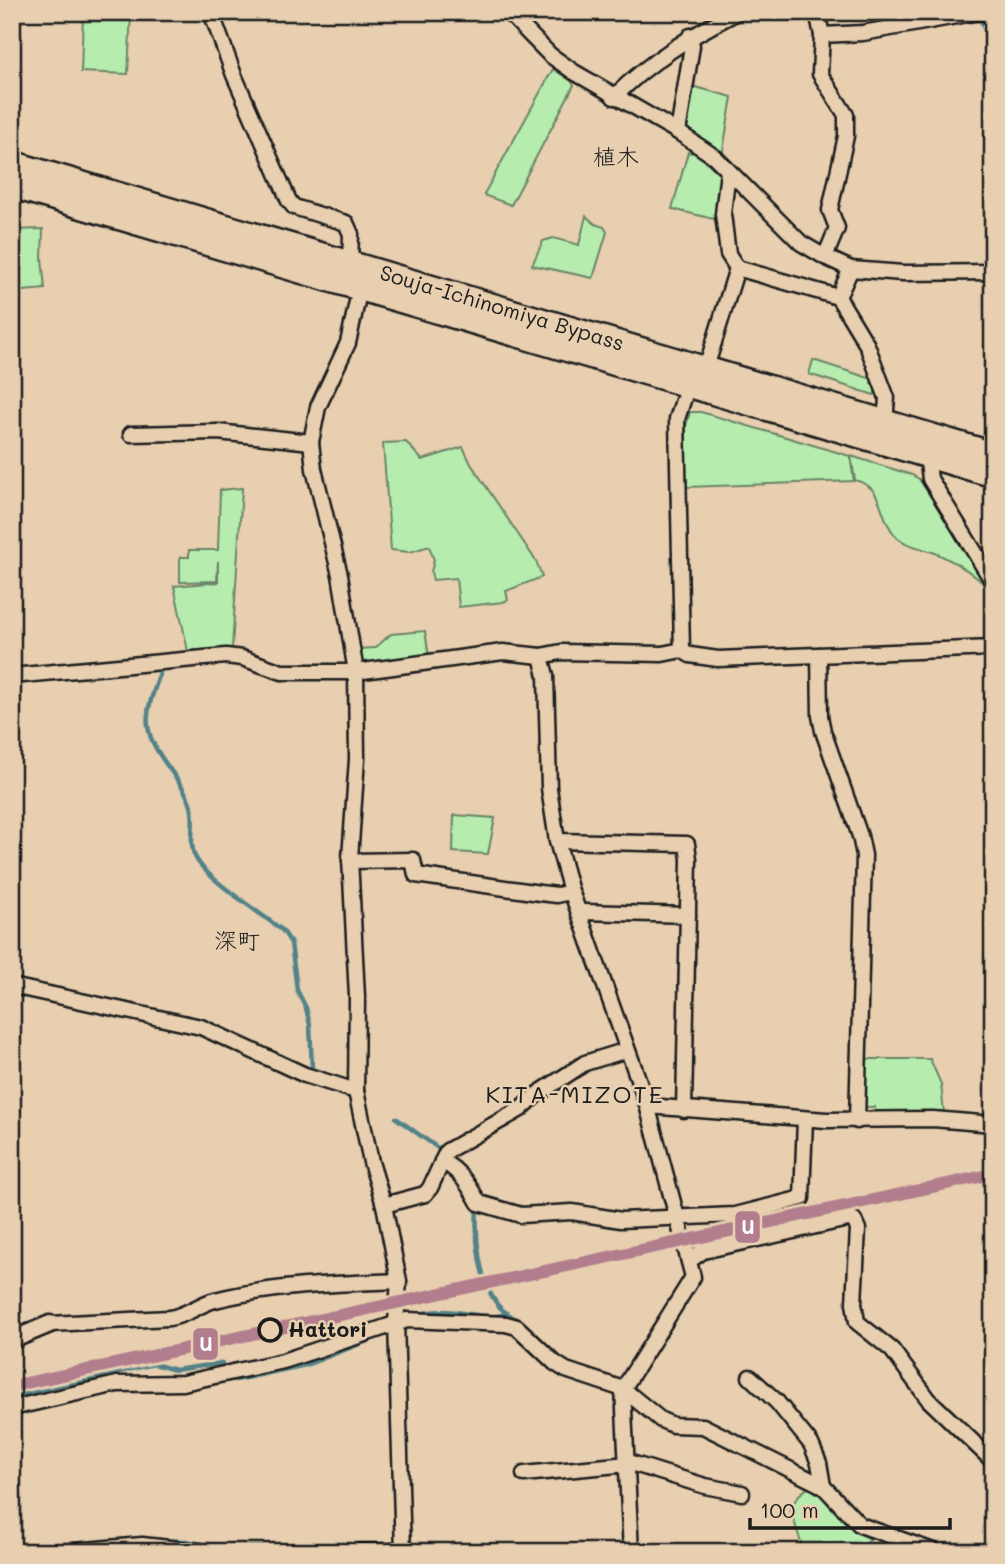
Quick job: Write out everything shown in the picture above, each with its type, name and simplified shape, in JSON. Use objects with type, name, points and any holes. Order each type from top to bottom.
[{"type":"highway","name":"Souja-Ichinomiya Bypass","points":[[12,163],[885,422],[917,445],[993,454]]},
{"type":"highway","name":"Souja-Ichinomiya Bypass","points":[[12,186],[688,385],[917,445],[993,475]]},
{"type":"street","points":[[211,12],[234,75],[289,201],[294,207],[346,223],[351,234],[350,263],[360,288],[348,343],[318,407],[311,442],[314,468],[340,575],[356,672],[357,759],[350,860],[357,997],[356,1091],[371,1162],[384,1205],[399,1281],[396,1322],[403,1551],[359,1552]]},
{"type":"street","points":[[508,12],[550,55],[614,97],[678,132],[715,158],[801,243],[825,257],[851,269],[903,273],[993,272]]},
{"type":"street","points":[[614,97],[659,57],[690,36],[737,12]]},
{"type":"street","points":[[817,12],[822,35],[820,74],[846,115],[846,136],[831,210],[836,228],[825,257]]},
{"type":"street","points":[[822,35],[863,33],[979,12]]},
{"type":"street","points":[[678,132],[692,46],[690,36]]},
{"type":"street","points":[[728,171],[723,214],[728,254],[737,268],[838,298],[867,345],[883,387],[887,398],[885,422]]},
{"type":"street","points":[[682,650],[677,419],[688,385],[706,368],[737,268]]},
{"type":"street","points":[[838,298],[851,269]]},
{"type":"street","points":[[131,434],[218,432],[311,442]]},
{"type":"street","points":[[917,445],[930,479],[993,582]]},
{"type":"street","points":[[12,676],[226,656],[242,658],[282,672],[356,672],[503,652],[541,656],[561,652],[662,654],[682,650],[690,655],[718,659],[993,648]]},
{"type":"street","points":[[820,655],[820,716],[823,731],[860,836],[864,855],[857,1121]]},
{"type":"street","points":[[541,656],[546,676],[549,788],[557,841],[571,892],[648,1106],[693,1277],[625,1386],[631,1552]]},
{"type":"street","points":[[557,841],[687,844],[689,859],[684,1110]]},
{"type":"street","points":[[350,860],[412,860],[416,875],[557,895],[571,892]]},
{"type":"street","points":[[580,914],[688,915]]},
{"type":"street","points":[[12,986],[201,1027],[305,1075],[356,1091]]},
{"type":"street","points":[[384,1205],[425,1194],[447,1151],[522,1109],[536,1095],[584,1063],[627,1050]]},
{"type":"street","points":[[648,1106],[805,1119],[933,1119],[993,1124]]},
{"type":"street","points":[[442,1161],[454,1168],[469,1184],[479,1203],[521,1215],[572,1212],[621,1220],[735,1215],[802,1198],[805,1119]]},
{"type":"street","points":[[689,1261],[703,1251],[848,1219],[854,1220],[858,1229],[854,1303],[857,1322],[892,1350],[929,1400],[993,1461]]},
{"type":"street","points":[[12,1340],[50,1324],[177,1317],[212,1301],[300,1285],[399,1281]]},
{"type":"street","points":[[12,1408],[117,1384],[183,1383],[283,1361],[407,1320],[506,1324],[517,1327],[566,1370],[625,1386],[661,1420],[673,1425],[703,1426],[823,1486],[866,1529],[936,1552]]},
{"type":"street","points":[[750,1377],[777,1402],[811,1444],[819,1463],[823,1486]]},
{"type":"street","points":[[524,1474],[628,1463],[705,1486],[742,1493]]},
{"type":"street","points":[[63,1552],[142,1545],[205,1552]]},
{"type":"green space","points":[[88,12],[131,12],[128,74],[81,72],[83,15],[88,15]]},
{"type":"green space","points":[[553,69],[574,85],[511,205],[486,196],[484,194]]},
{"type":"green space","points":[[688,85],[732,97],[722,156],[681,129]]},
{"type":"green space","points":[[692,149],[722,176],[718,220],[672,209],[688,152],[691,153]]},
{"type":"green space","points":[[586,216],[595,224],[604,227],[607,232],[593,278],[532,265],[543,241],[553,238],[579,245]]},
{"type":"green space","points":[[43,229],[45,289],[12,292],[12,230]]},
{"type":"green space","points":[[813,360],[872,379],[871,383],[877,386],[874,395],[809,374]]},
{"type":"green space","points":[[690,412],[701,412],[850,456],[854,481],[686,487],[686,426]]},
{"type":"green space","points":[[406,442],[422,460],[463,447],[471,464],[536,561],[542,577],[506,591],[508,600],[503,602],[459,607],[456,578],[433,580],[431,572],[434,560],[429,546],[410,552],[391,550],[383,443]]},
{"type":"green space","points":[[851,456],[919,479],[939,509],[943,510],[986,579],[989,589],[953,562],[899,539],[889,527],[872,489],[855,480]]},
{"type":"green space","points":[[242,488],[232,648],[188,651],[174,586],[218,582],[218,561],[217,581],[180,582],[180,557],[189,557],[189,550],[218,550],[220,490]]},
{"type":"green space","points":[[425,631],[429,657],[361,667],[357,649],[375,648],[391,634]]},
{"type":"green space","points":[[454,815],[495,818],[488,854],[453,852]]},
{"type":"green space","points":[[862,1059],[930,1059],[941,1084],[944,1114],[875,1114],[875,1107],[861,1107]]},
{"type":"green space","points":[[810,1486],[848,1525],[870,1539],[859,1552],[804,1552],[790,1508]]},
{"type":"waterway","points":[[978,14],[993,48]]},
{"type":"waterway","points":[[160,673],[150,704],[148,727],[151,739],[180,783],[191,806],[195,856],[215,880],[283,931],[291,943],[297,990],[306,1008],[310,1025],[312,1069],[331,1076]]},
{"type":"waterway","points":[[396,1118],[442,1151]]},
{"type":"waterway","points":[[477,1209],[478,1246],[486,1283],[499,1307],[522,1324]]},
{"type":"waterway","points":[[415,1314],[444,1311],[492,1316],[507,1313]]},
{"type":"waterway","points":[[236,1380],[306,1365],[378,1337]]},
{"type":"waterway","points":[[12,1396],[154,1364],[175,1370],[222,1363]]},
{"type":"waterway","points":[[157,1540],[186,1541],[225,1548],[361,1546]]},
{"type":"transit line","name":"U","points":[[12,1386],[993,1174]]},
{"type":"place","name":"Hattori","points":[[270,1330]]},
{"type":"district","name":"植木","points":[[616,157]]},
{"type":"district","name":"深町","points":[[237,941]]},
{"type":"district","name":"KITA-MIZOTE","points":[[575,1095]]}]
